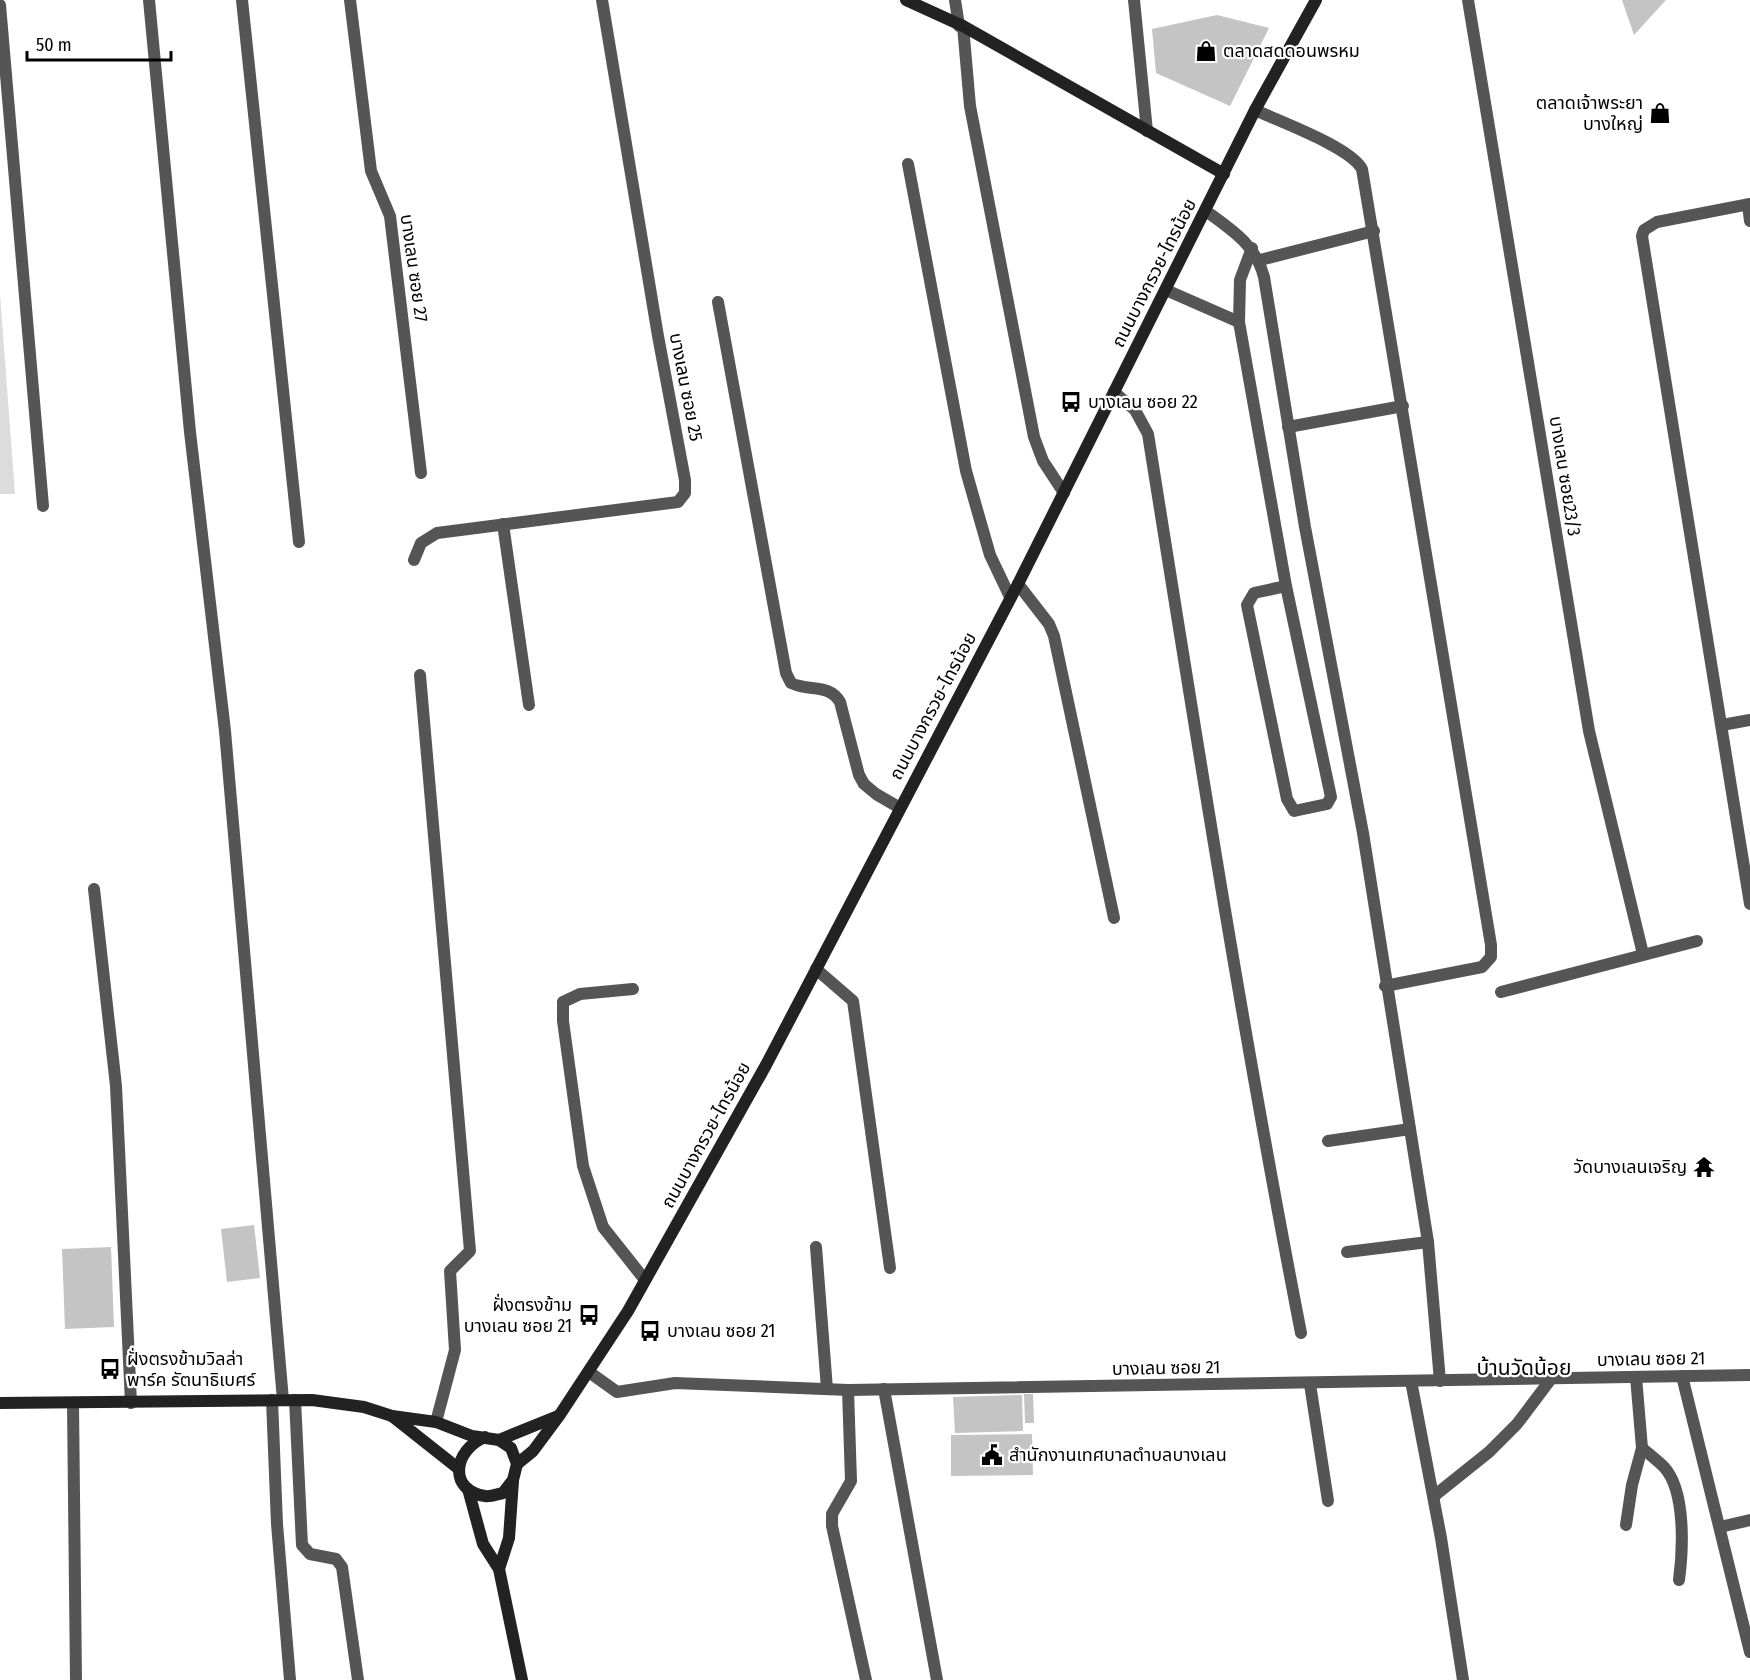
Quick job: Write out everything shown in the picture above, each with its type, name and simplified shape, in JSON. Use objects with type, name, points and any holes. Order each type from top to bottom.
[{"type":"main road","points":[[906,0],[961,26],[1224,174]]},
{"type":"main road","name":"ถนนบางกรวย-ไทรน้อย","points":[[517,1464],[533,1450],[589,1372],[645,1280],[766,1065],[1064,493],[1256,110],[1316,0]]},
{"type":"main road","points":[[0,1403],[283,1400],[364,1407],[392,1416],[436,1422],[472,1436],[499,1440],[511,1448],[517,1464],[513,1480],[509,1538],[499,1569]]},
{"type":"main road","points":[[392,1416],[459,1469]]},
{"type":"main road","points":[[499,1440],[559,1416]]},
{"type":"main road","points":[[484,1437],[471,1443],[461,1455],[459,1469],[468,1489],[483,1545],[499,1569],[522,1680]]},
{"type":"main road","points":[[468,1489],[485,1496],[503,1492],[513,1480]]},
{"type":"street","points":[[149,0],[190,432],[225,731],[283,1400],[302,1545],[310,1554],[336,1559],[342,1567],[358,1680]]},
{"type":"street","points":[[242,0],[299,542]]},
{"type":"street","name":"บางเลน ซอย 27","points":[[350,0],[371,171],[390,216],[421,473]]},
{"type":"street","name":"บางเลน ซอย 25","points":[[414,560],[421,543],[437,533],[678,502],[685,493],[686,480],[658,336],[602,0]]},
{"type":"street","points":[[955,0],[961,26],[970,106],[1034,437],[1043,461],[1064,493]]},
{"type":"street","points":[[1134,0],[1147,131]]},
{"type":"street","name":"บางเลน ซอย23/3","points":[[1468,0],[1589,730],[1643,954]]},
{"type":"street","points":[[0,5],[43,506]]},
{"type":"street","points":[[1256,110],[1357,159],[1366,181],[1491,957],[1482,967],[1386,986]]},
{"type":"street","points":[[908,164],[966,471],[990,555],[1010,597]]},
{"type":"street","points":[[1750,221],[1749,205],[1657,222],[1644,230],[1642,236],[1750,904]]},
{"type":"street","points":[[1206,211],[1238,234],[1260,260],[1288,427],[1363,833],[1428,1242],[1440,1382]]},
{"type":"street","points":[[1260,260],[1374,231]]},
{"type":"street","points":[[1252,248],[1240,280],[1239,322],[1286,586],[1330,797],[1327,804],[1294,811],[1287,799],[1247,606],[1254,593],[1286,586]]},
{"type":"street","points":[[1166,290],[1239,322]]},
{"type":"street","points":[[718,302],[786,672],[791,683],[799,687],[828,690],[835,694],[840,702],[859,775],[864,784],[900,808]]},
{"type":"street","points":[[1114,392],[1135,410],[1149,434],[1227,932],[1259,1118],[1301,1333]]},
{"type":"street","points":[[1288,427],[1403,406]]},
{"type":"street","points":[[503,524],[529,705]]},
{"type":"street","points":[[1017,584],[1049,624],[1054,636],[1114,918]]},
{"type":"street","points":[[420,675],[470,1251],[450,1271],[455,1350],[436,1422]]},
{"type":"street","points":[[1722,725],[1750,720]]},
{"type":"street","points":[[94,889],[116,1086],[131,1402]]},
{"type":"street","points":[[1501,992],[1697,941]]},
{"type":"street","points":[[816,969],[853,1001],[890,1268]]},
{"type":"street","points":[[633,989],[580,994],[563,1002],[563,1021],[583,1166],[603,1227],[645,1280]]},
{"type":"street","points":[[1328,1141],[1410,1129]]},
{"type":"street","points":[[1347,1252],[1428,1242]]},
{"type":"street","points":[[816,1247],[827,1389]]},
{"type":"street","name":"บางเลน ซอย 21","points":[[589,1372],[617,1392],[675,1383],[848,1390],[1440,1382],[1750,1375]]},
{"type":"street","points":[[1682,1376],[1750,1652]]},
{"type":"street","points":[[1626,1525],[1632,1485],[1642,1448],[1636,1377]]},
{"type":"street","points":[[1434,1496],[1489,1452],[1517,1424],[1551,1379]]},
{"type":"street","points":[[1412,1381],[1434,1496],[1463,1680]]},
{"type":"street","points":[[1310,1384],[1328,1501]]},
{"type":"street","points":[[884,1389],[937,1680]]},
{"type":"street","points":[[848,1390],[851,1481],[832,1514],[832,1526],[866,1680]]},
{"type":"street","points":[[283,1400],[277,1524],[290,1680]]},
{"type":"street","points":[[73,1404],[76,1680]]},
{"type":"street","points":[[1642,1448],[1665,1468],[1672,1481],[1684,1540],[1679,1580]]},
{"type":"street","points":[[1720,1527],[1750,1520]]},
{"type":"shaded area","points":[[0,294],[15,494],[0,494]]},
{"type":"building","points":[[1622,0],[1666,0],[1634,35]]},
{"type":"building","name":"ตลาดสดดอนพรหม","points":[[1217,15],[1269,28],[1230,106],[1156,73],[1152,29]]},
{"type":"building","points":[[254,1225],[260,1278],[227,1282],[221,1229]]},
{"type":"building","points":[[111,1247],[114,1327],[65,1329],[62,1249]]},
{"type":"building","points":[[1024,1394],[1033,1394],[1034,1423],[1025,1423]]},
{"type":"building","points":[[1022,1395],[1023,1431],[955,1433],[953,1397]]},
{"type":"building","name":"สำนักงานเทศบาลตำบลบางเลน","points":[[1032,1434],[1033,1475],[951,1476],[951,1435]]},
{"type":"place","name":"ตลาดสดดอนพรหม","points":[[1206,51]]},
{"type":"place","name":"ตลาดเจ้าพระยา บางใหญ่","points":[[1660,113]]},
{"type":"place","name":"บางเลน ซอย 22","points":[[1071,402]]},
{"type":"place","name":"วัดบางเลนเจริญ","points":[[1704,1167]]},
{"type":"place","name":"ฝั่งตรงข้าม บางเลน ซอย 21","points":[[589,1315]]},
{"type":"place","name":"บางเลน ซอย 21","points":[[650,1331]]},
{"type":"place","name":"ฝั่งตรงข้ามวิลล่า พาร์ค รัตนาธิเบศร์","points":[[110,1369]]},
{"type":"place","name":"สำนักงานเทศบาลตำบลบางเลน","points":[[992,1455]]},
{"type":"district","name":"บ้านวัดน้อย","points":[[1524,1368]]}]
